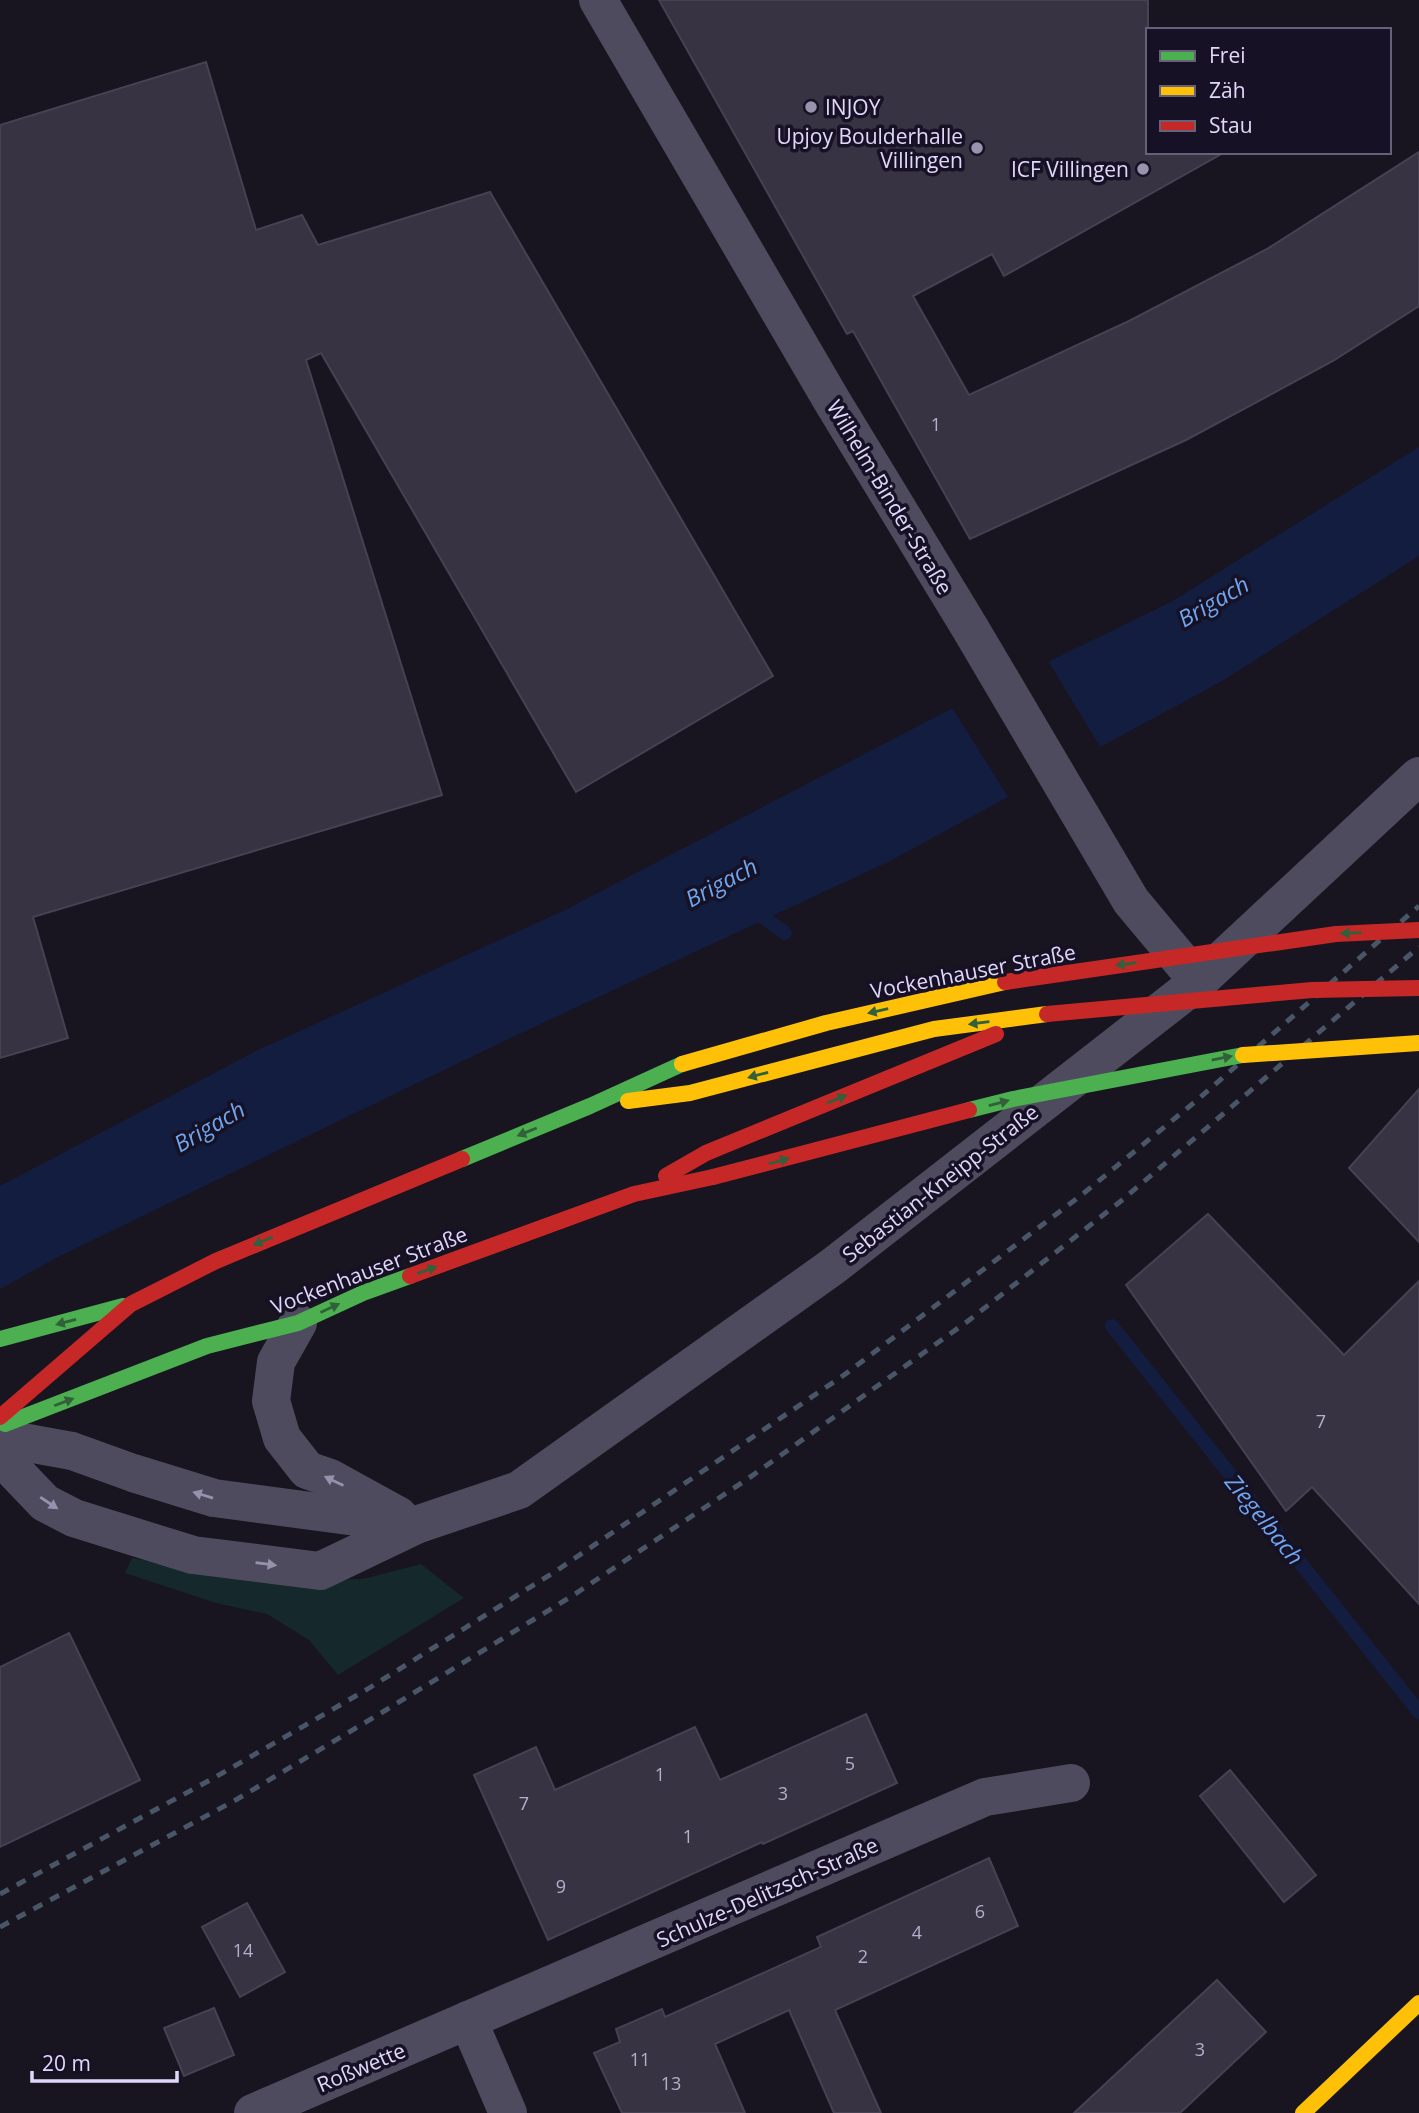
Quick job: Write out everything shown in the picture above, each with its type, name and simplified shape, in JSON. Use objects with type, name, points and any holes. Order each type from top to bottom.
[{"type":"main road","name":"Vockenhauser Straße","points":[[0,1417],[131,1304],[216,1261],[590,1106],[682,1065],[825,1023],[997,983],[1336,934],[1419,930]]},
{"type":"main road","name":"Vockenhauser Straße","points":[[590,1106],[690,1093],[934,1029],[1047,1014],[1312,990],[1419,988]]},
{"type":"main road","name":"Vockenhauser Straße","points":[[634,1194],[706,1153],[1047,1014]]},
{"type":"main road","name":"Vockenhauser Straße","points":[[0,1426],[207,1346],[298,1323],[363,1293],[634,1194],[713,1177],[1013,1099],[1237,1055],[1419,1043]]},
{"type":"main road","points":[[0,1339],[131,1304]]},
{"type":"main road","points":[[1303,2113],[1419,2004]]},
{"type":"street","name":"Wilhelm-Binder-Straße","points":[[598,0],[832,401],[1131,901],[1198,982]]},
{"type":"street","name":"Sebastian-Kneipp-Straße","points":[[0,1456],[45,1503],[74,1518],[193,1555],[320,1571],[416,1525],[519,1490],[832,1267],[1198,982],[1419,776]]},
{"type":"street","points":[[298,1323],[276,1362],[271,1401],[282,1437],[307,1470],[330,1478],[416,1525]]},
{"type":"street","name":"Sebastian-Kneipp-Straße","points":[[0,1438],[72,1451],[214,1498],[416,1525]]},
{"type":"street","name":"Schulze-Delitzsch-Straße","points":[[468,2020],[985,1797],[1071,1783]]},
{"type":"street","points":[[468,2020],[508,2113]]},
{"type":"street","name":"Roßwette","points":[[253,2113],[468,2020]]},
{"type":"green space","points":[[132,1558],[261,1581],[363,1579],[421,1564],[464,1598],[338,1675],[309,1640],[267,1614],[216,1603],[125,1573]]},
{"type":"water","name":"Brigach","points":[[1419,447],[1419,556],[1222,681],[890,861],[502,1042],[58,1257],[0,1289],[0,1186],[256,1051],[565,910],[947,711],[1171,602]]},
{"type":"pier","points":[[1047,659],[1102,750],[1010,800],[951,706]]},
{"type":"building","points":[[659,0],[1148,0],[1146,154],[1221,154],[1004,276],[992,254],[913,296],[969,395],[1129,321],[1267,249],[1419,152],[1419,306],[1333,361],[1186,440],[970,539],[853,331],[847,334]]},
{"type":"building","points":[[206,62],[256,230],[302,215],[318,245],[490,192],[773,676],[576,792],[321,353],[306,360],[442,795],[33,917],[68,1038],[0,1058],[0,125]]},
{"type":"building","points":[[1419,1089],[1419,1242],[1349,1168]]},
{"type":"building","points":[[1208,1214],[1344,1355],[1419,1281],[1419,1604],[1312,1487],[1286,1511],[1126,1285]]},
{"type":"building","points":[[69,1633],[140,1780],[0,1847],[0,1667]]},
{"type":"building","points":[[866,1714],[897,1783],[548,1940],[474,1775],[536,1747],[555,1790],[695,1727],[720,1780]]},
{"type":"building","points":[[1230,1770],[1316,1875],[1284,1902],[1200,1796]]},
{"type":"building","points":[[989,1858],[1018,1926],[835,2010],[881,2113],[834,2113],[789,2010],[715,2044],[745,2113],[622,2113],[594,2053],[620,2042],[616,2029],[662,2009],[665,2017],[821,1947],[817,1937]]},
{"type":"building","points":[[247,1903],[285,1972],[240,1997],[202,1927]]},
{"type":"building","points":[[1217,1980],[1266,2032],[1180,2113],[1074,2113]]},
{"type":"building","points":[[214,2008],[234,2055],[184,2076],[164,2028]]},
{"type":"waterway","name":"Ziegelbach","points":[[752,909],[785,933]]},
{"type":"waterway","name":"Ziegelbach","points":[[1112,1326],[1419,1712]]},
{"type":"railway","points":[[0,1894],[212,1779],[366,1690],[556,1571],[844,1375],[1079,1197],[1196,1101],[1419,906]]},
{"type":"railway","points":[[0,1927],[234,1801],[381,1713],[572,1596],[749,1478],[968,1321],[1121,1201],[1419,947]]},
{"type":"traffic: fast","points":[[969,1110],[1013,1099],[1243,1055]]},
{"type":"traffic: fast","points":[[462,1159],[682,1064]]},
{"type":"traffic: fast","points":[[5,1424],[207,1346],[298,1323],[363,1293],[410,1276]]},
{"type":"traffic: fast","points":[[0,1339],[123,1306]]},
{"type":"traffic: slow","points":[[682,1064],[826,1023],[1005,982]]},
{"type":"traffic: slow","points":[[628,1101],[690,1093],[934,1029],[1047,1014]]},
{"type":"traffic: slow","points":[[1243,1055],[1419,1043]]},
{"type":"traffic: slow","points":[[1303,2113],[1419,2003]]},
{"type":"traffic: jam","points":[[1005,982],[1336,934],[1419,930]]},
{"type":"traffic: jam","points":[[1047,1014],[1312,990],[1419,988]]},
{"type":"traffic: jam","points":[[666,1176],[706,1153],[996,1034]]},
{"type":"traffic: jam","points":[[713,1177],[969,1110]]},
{"type":"traffic: jam","points":[[0,1417],[131,1304],[216,1261],[462,1159]]},
{"type":"traffic: jam","points":[[410,1276],[634,1194],[713,1177]]},
{"type":"place","name":"INJOY","points":[[811,107]]},
{"type":"place","name":"Upjoy Boulderhalle Villingen","points":[[977,148]]},
{"type":"place","name":"ICF Villingen","points":[[1143,169]]}]
